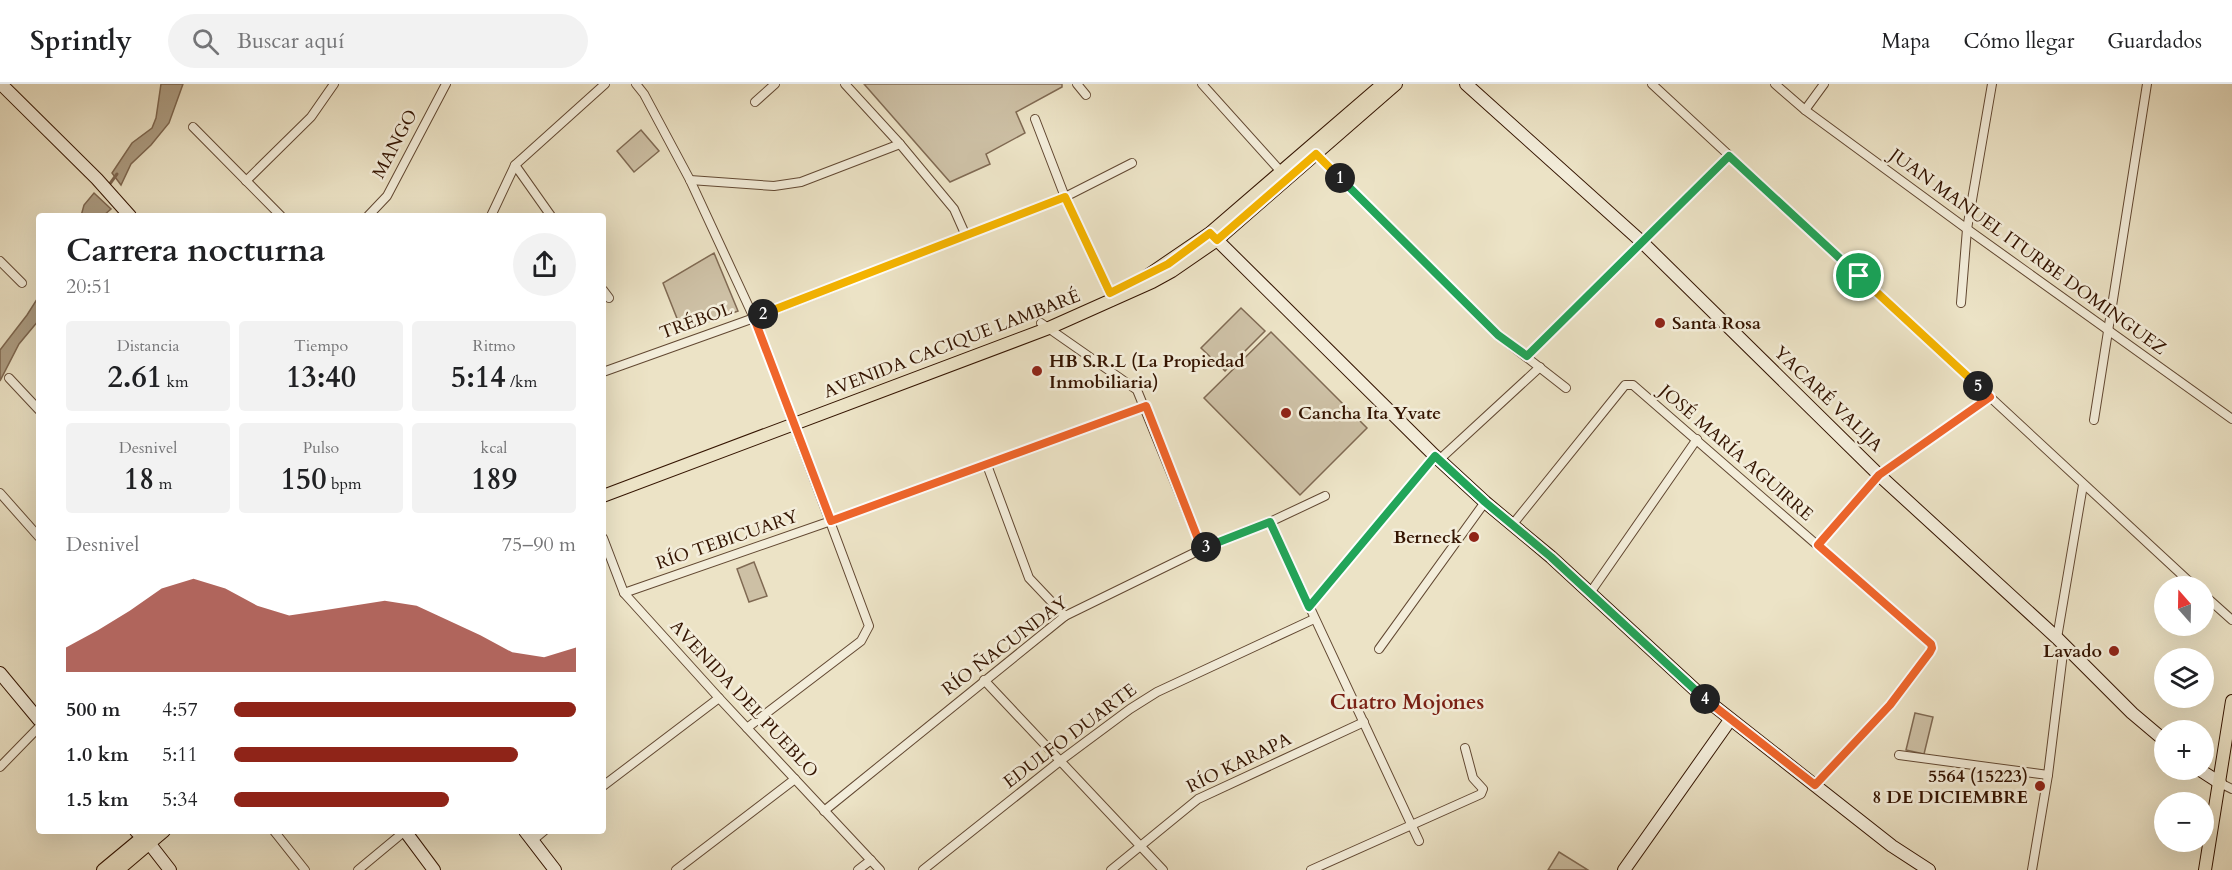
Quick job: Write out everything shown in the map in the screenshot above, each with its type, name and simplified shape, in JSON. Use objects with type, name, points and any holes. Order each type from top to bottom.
[{"type":"main road","name":"AVENIDA CACIQUE LAMBARÉ","points":[[1313,151],[1383,84]]},
{"type":"main road","name":"AVENIDA CACIQUE LAMBARÉ","points":[[606,487],[854,398],[1038,328],[1111,297],[1214,237],[1313,151],[1396,84]]},
{"type":"main road","name":"AVENIDA CACIQUE LAMBARÉ","points":[[606,495],[794,420]]},
{"type":"main road","points":[[2205,870],[2232,701]]},
{"type":"main road","points":[[103,870],[144,836]]},
{"type":"main road","points":[[118,870],[144,836]]},
{"type":"street","points":[[1,84],[127,213]]},
{"type":"street","points":[[246,181],[311,117],[334,84]]},
{"type":"street","name":"MANGO","points":[[371,213],[387,196],[446,84]]},
{"type":"street","points":[[492,213],[515,165],[605,84]]},
{"type":"street","points":[[636,84],[644,94],[690,180],[754,318],[794,420],[868,626],[861,641],[747,728]]},
{"type":"street","points":[[755,102],[775,84]]},
{"type":"street","points":[[845,84],[900,144],[954,209],[966,236]]},
{"type":"street","points":[[1077,84],[1086,95]]},
{"type":"street","points":[[1202,84],[1284,176]]},
{"type":"street","name":"YACARÉ VALIJA","points":[[1466,84],[1643,243],[1879,475],[2060,641],[2154,732]]},
{"type":"street","points":[[1652,84],[2183,576]]},
{"type":"street","name":"JUAN MANUEL ITURBE DOMINGUEZ","points":[[1775,84],[1805,110],[1967,230],[2232,419]]},
{"type":"street","points":[[1805,110],[1824,84]]},
{"type":"street","points":[[1960,303],[1967,230],[1992,84]]},
{"type":"street","points":[[2094,420],[2147,84]]},
{"type":"street","points":[[1035,120],[1065,197],[1111,297]]},
{"type":"street","points":[[193,127],[278,213]]},
{"type":"street","points":[[690,180],[774,186],[801,182],[900,144]]},
{"type":"street","points":[[1313,151],[1498,335],[1566,388]]},
{"type":"street","points":[[1527,356],[1729,156]]},
{"type":"street","name":"TRÉBOL","points":[[606,371],[754,318],[1065,197],[1132,163]]},
{"type":"street","points":[[515,165],[549,213]]},
{"type":"street","points":[[1214,237],[1437,458],[1730,720],[1892,846],[1929,870]]},
{"type":"street","points":[[0,261],[22,283]]},
{"type":"street","points":[[606,294],[609,298]]},
{"type":"street","points":[[1038,328],[1131,384],[1137,390],[1146,406],[1202,549]]},
{"type":"street","points":[[1309,607],[1437,458],[1540,367]]},
{"type":"street","points":[[9,378],[36,407]]},
{"type":"street","name":"JOSÉ MARÍA AGUIRRE","points":[[1513,524],[1625,385],[1633,385],[1697,439],[1931,644],[1930,652],[1890,705],[1815,785]]},
{"type":"street","points":[[1818,545],[1879,475],[1990,397]]},
{"type":"street","name":"RÍO TEBICUARY","points":[[624,592],[831,521],[1146,406]]},
{"type":"street","points":[[1590,593],[1697,439]]},
{"type":"street","points":[[987,465],[1029,578],[1065,616]]},
{"type":"street","points":[[2032,870],[2048,775],[2060,641],[2083,485]]},
{"type":"street","name":"RÍO ÑACUNDAY","points":[[824,811],[1065,616],[1202,549],[1270,522],[1325,496]]},
{"type":"street","points":[[1,497],[36,534]]},
{"type":"street","points":[[1379,649],[1485,502]]},
{"type":"street","points":[[1270,522],[1419,841]]},
{"type":"street","name":"AVENIDA DEL PUEBLO","points":[[606,546],[624,592],[719,698],[880,870]]},
{"type":"street","points":[[2214,604],[2232,620]]},
{"type":"street","name":"EDULFO DUARTE","points":[[923,870],[1060,761],[1156,692],[1314,619]]},
{"type":"street","points":[[0,673],[36,716]]},
{"type":"street","points":[[984,680],[1163,870]]},
{"type":"street","points":[[606,784],[719,698]]},
{"type":"street","points":[[1624,870],[1730,720]]},
{"type":"street","name":"RÍO KARAPA","points":[[1111,870],[1198,799],[1364,722]]},
{"type":"street","points":[[0,767],[36,730]]},
{"type":"street","points":[[1311,870],[1483,792],[1473,778],[1465,748]]},
{"type":"street","points":[[1899,755],[2048,775]]},
{"type":"street","points":[[676,870],[795,779]]},
{"type":"street","points":[[2214,779],[2232,789]]},
{"type":"street","points":[[276,834],[305,870]]},
{"type":"street","points":[[358,870],[401,834]]},
{"type":"street","points":[[407,834],[434,870]]},
{"type":"street","points":[[144,836],[170,870]]},
{"type":"street","points":[[528,836],[555,870]]},
{"type":"street","points":[[858,870],[871,860]]},
{"type":"shaded area","points":[[161,84],[183,84],[169,123],[131,164],[121,185],[112,173],[132,143],[152,128],[156,118]]},
{"type":"shaded area","points":[[864,84],[1062,84],[1062,87],[1016,112],[1025,133],[986,154],[990,164],[950,182]]},
{"type":"shaded area","points":[[641,130],[659,151],[634,172],[617,151]]},
{"type":"shaded area","points":[[94,193],[111,209],[106,213],[82,213],[84,205]]},
{"type":"shaded area","points":[[714,253],[738,311],[682,331],[663,283]]},
{"type":"shaded area","points":[[36,301],[36,324],[19,344],[0,381],[0,350]]},
{"type":"shaded area","points":[[1241,308],[1265,331],[1225,371],[1201,348]]},
{"type":"shaded area","name":"Cancha Ita Yvate","points":[[1271,332],[1367,428],[1300,495],[1204,398]]},
{"type":"shaded area","points":[[754,562],[767,596],[749,602],[737,569]]},
{"type":"shaded area","points":[[1915,713],[1933,717],[1924,754],[1906,750]]},
{"type":"shaded area","points":[[1559,852],[1588,870],[1548,870]]},
{"type":"waterway","points":[[109,185],[117,174]]},
{"type":"place","name":"Santa Rosa","points":[[1660,323]]},
{"type":"place","name":"HB S.R.L (La Propiedad Inmobiliaria)","points":[[1037,371]]},
{"type":"place","name":"Cancha Ita Yvate","points":[[1286,413]]},
{"type":"place","name":"Berneck","points":[[1474,537]]},
{"type":"place","name":"Lavado","points":[[2114,651]]},
{"type":"place","name":"5564 (15223) 8 DE DICIEMBRE","points":[[2040,786]]},
{"type":"district","name":"Cuatro Mojones","points":[[1407,702]]},
{"type":"route","points":[[1316,154],[1498,335],[1527,356],[1729,156],[1859,276],[1990,397],[1879,475],[1818,545],[1931,644],[1932,648],[1890,705],[1815,785],[1704,698],[1551,557],[1485,502],[1435,456],[1309,607],[1270,522],[1202,549],[1146,406],[831,521],[754,318],[1065,197],[1110,293],[1168,264],[1210,233],[1217,240],[1316,154]]}]
